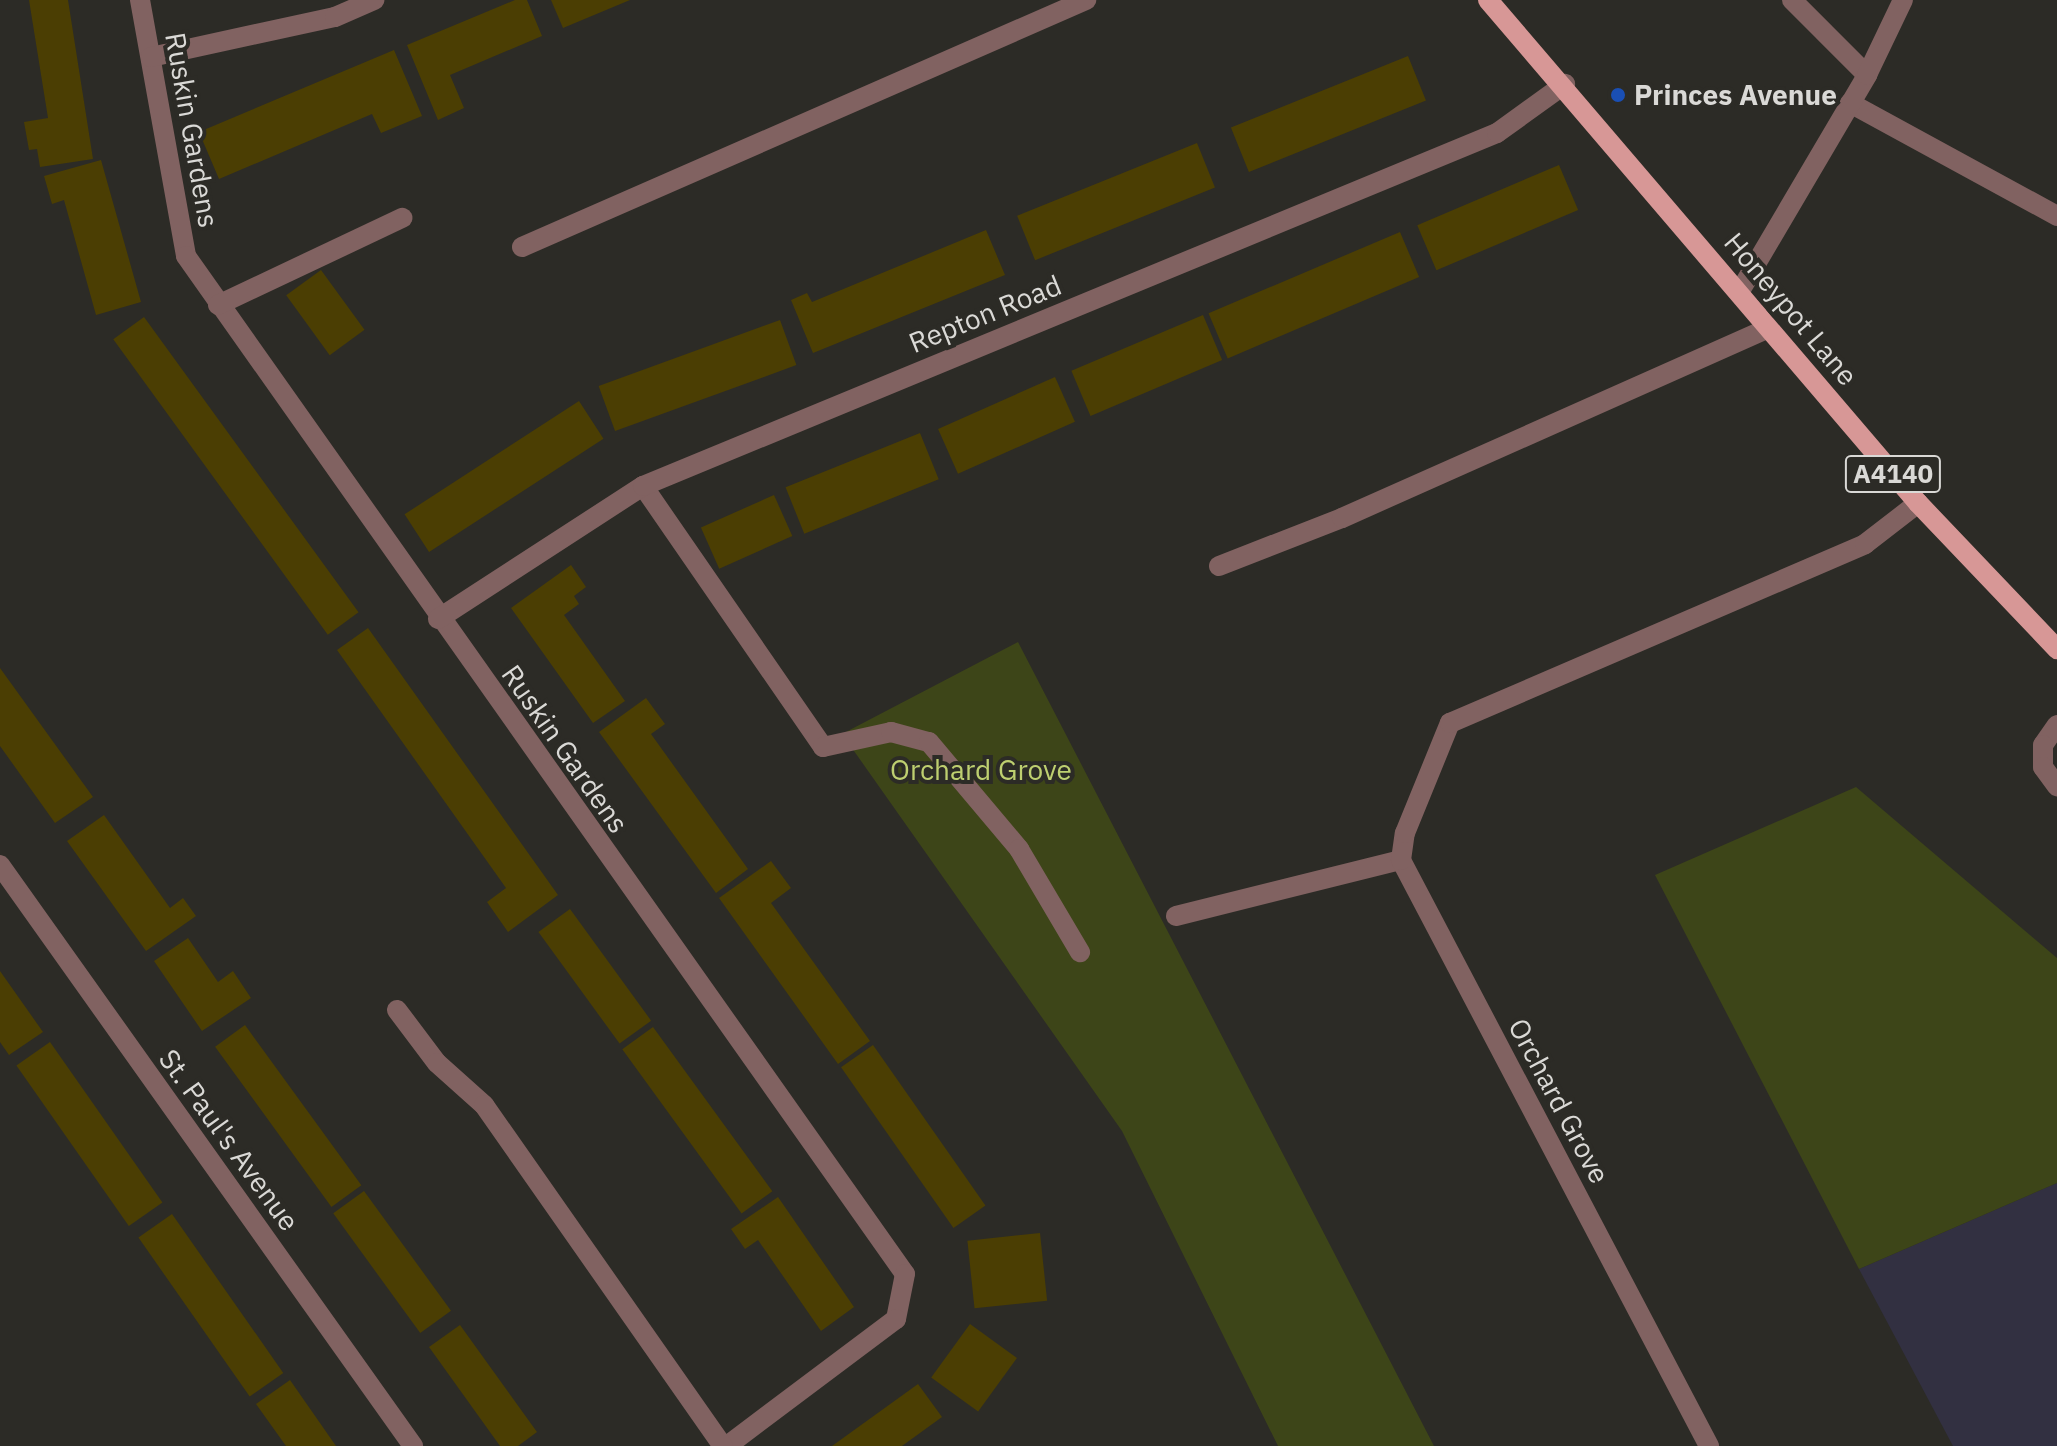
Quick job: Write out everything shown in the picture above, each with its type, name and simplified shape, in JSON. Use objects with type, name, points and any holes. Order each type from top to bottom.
[{"type":"main road","name":"Honeypot Lane","points":[[1488,0],[1565,84],[1740,291],[1767,329],[1918,503],[2057,649]]},
{"type":"street","name":"Ruskin Gardens","points":[[140,0],[186,256],[438,619],[905,1274],[896,1319],[725,1446]]},
{"type":"street","points":[[151,57],[335,17],[374,0]]},
{"type":"street","points":[[522,247],[1086,0]]},
{"type":"street","points":[[1792,0],[1867,75]]},
{"type":"street","points":[[1740,291],[1867,75],[1903,0]]},
{"type":"street","name":"Repton Road","points":[[438,619],[643,486],[1497,133],[1565,84]]},
{"type":"street","points":[[1850,103],[2057,216]]},
{"type":"street","points":[[218,305],[402,218]]},
{"type":"street","points":[[1219,566],[1342,518],[1767,329]]},
{"type":"street","points":[[643,486],[823,747],[891,732],[929,742],[1019,849],[1080,952]]},
{"type":"street","points":[[1176,916],[1401,860],[1405,833],[1450,723],[1865,544],[1918,503]]},
{"type":"street","points":[[2057,725],[2043,745],[2043,767],[2057,786]]},
{"type":"street","name":"Orchard Grove","points":[[1401,860],[1709,1446]]},
{"type":"street","name":"St. Paul's Avenue","points":[[0,865],[413,1446]]},
{"type":"street","points":[[397,1010],[437,1063],[484,1105],[725,1446]]},
{"type":"shaded area","points":[[2057,1183],[2057,1446],[1953,1446],[1859,1269]]},
{"type":"green space","name":"Orchard Grove","points":[[1018,642],[1434,1446],[1278,1446],[1122,1131],[842,734]]},
{"type":"green space","points":[[1856,787],[2057,958],[2057,1183],[1859,1269],[1655,875]]},
{"type":"building","points":[[29,0],[68,0],[93,159],[40,167],[37,149],[29,150],[24,122],[48,118]]},
{"type":"building","points":[[515,0],[527,0],[542,36],[450,75],[464,108],[438,120],[407,45]]},
{"type":"building","points":[[551,0],[630,0],[563,28]]},
{"type":"building","points":[[394,50],[422,116],[381,133],[372,114],[219,179],[199,132]]},
{"type":"building","points":[[1408,56],[1426,101],[1249,172],[1231,128]]},
{"type":"building","points":[[1197,143],[1215,188],[1035,260],[1017,216]]},
{"type":"building","points":[[101,160],[141,302],[96,315],[64,200],[52,204],[44,176]]},
{"type":"building","points":[[1559,165],[1578,210],[1436,270],[1417,225]]},
{"type":"building","points":[[986,230],[1005,275],[813,353],[791,300],[807,293],[812,302]]},
{"type":"building","points":[[1400,232],[1419,277],[1228,358],[1209,313]]},
{"type":"building","points":[[321,270],[364,330],[330,355],[286,295]]},
{"type":"building","points":[[1203,315],[1222,360],[1091,416],[1071,371]]},
{"type":"building","points":[[144,317],[359,612],[328,635],[113,339]]},
{"type":"building","points":[[780,320],[796,365],[615,431],[599,386]]},
{"type":"building","points":[[1055,377],[1075,422],[958,474],[938,429]]},
{"type":"building","points":[[579,401],[604,439],[429,552],[405,514]]},
{"type":"building","points":[[920,433],[939,479],[804,534],[786,487]]},
{"type":"building","points":[[774,495],[792,536],[719,569],[701,528]]},
{"type":"building","points":[[571,565],[586,587],[574,596],[579,604],[564,615],[625,701],[593,723],[511,608]]},
{"type":"building","points":[[368,628],[558,895],[508,932],[487,902],[506,888],[337,650]]},
{"type":"building","points":[[0,668],[93,797],[55,823],[0,746]]},
{"type":"building","points":[[646,698],[665,724],[651,734],[748,869],[716,893],[599,732]]},
{"type":"building","points":[[104,815],[170,908],[183,898],[196,916],[146,951],[67,841]]},
{"type":"building","points":[[771,861],[791,888],[771,903],[870,1041],[838,1064],[719,898]]},
{"type":"building","points":[[570,909],[651,1021],[620,1044],[538,932]]},
{"type":"building","points":[[188,938],[218,982],[233,971],[251,998],[202,1031],[154,961]]},
{"type":"building","points":[[0,971],[43,1032],[9,1055],[0,1042]]},
{"type":"building","points":[[245,1025],[361,1185],[331,1207],[215,1047]]},
{"type":"building","points":[[653,1027],[772,1191],[742,1214],[622,1049]]},
{"type":"building","points":[[50,1042],[162,1203],[129,1226],[16,1066]]},
{"type":"building","points":[[873,1045],[985,1206],[953,1228],[841,1067]]},
{"type":"building","points":[[364,1191],[451,1311],[420,1333],[333,1213]]},
{"type":"building","points":[[778,1197],[854,1307],[821,1331],[758,1240],[745,1249],[731,1229]]},
{"type":"building","points":[[172,1214],[283,1373],[250,1396],[138,1238]]},
{"type":"building","points":[[1040,1233],[1047,1301],[975,1308],[967,1241]]},
{"type":"building","points":[[970,1324],[1017,1358],[978,1411],[931,1377]]},
{"type":"building","points":[[460,1325],[537,1432],[518,1446],[500,1446],[429,1347]]},
{"type":"building","points":[[290,1380],[336,1446],[286,1446],[256,1404]]},
{"type":"building","points":[[918,1384],[942,1417],[902,1446],[832,1446]]},
{"type":"place","name":"Princes Avenue","points":[[1618,95]]}]
